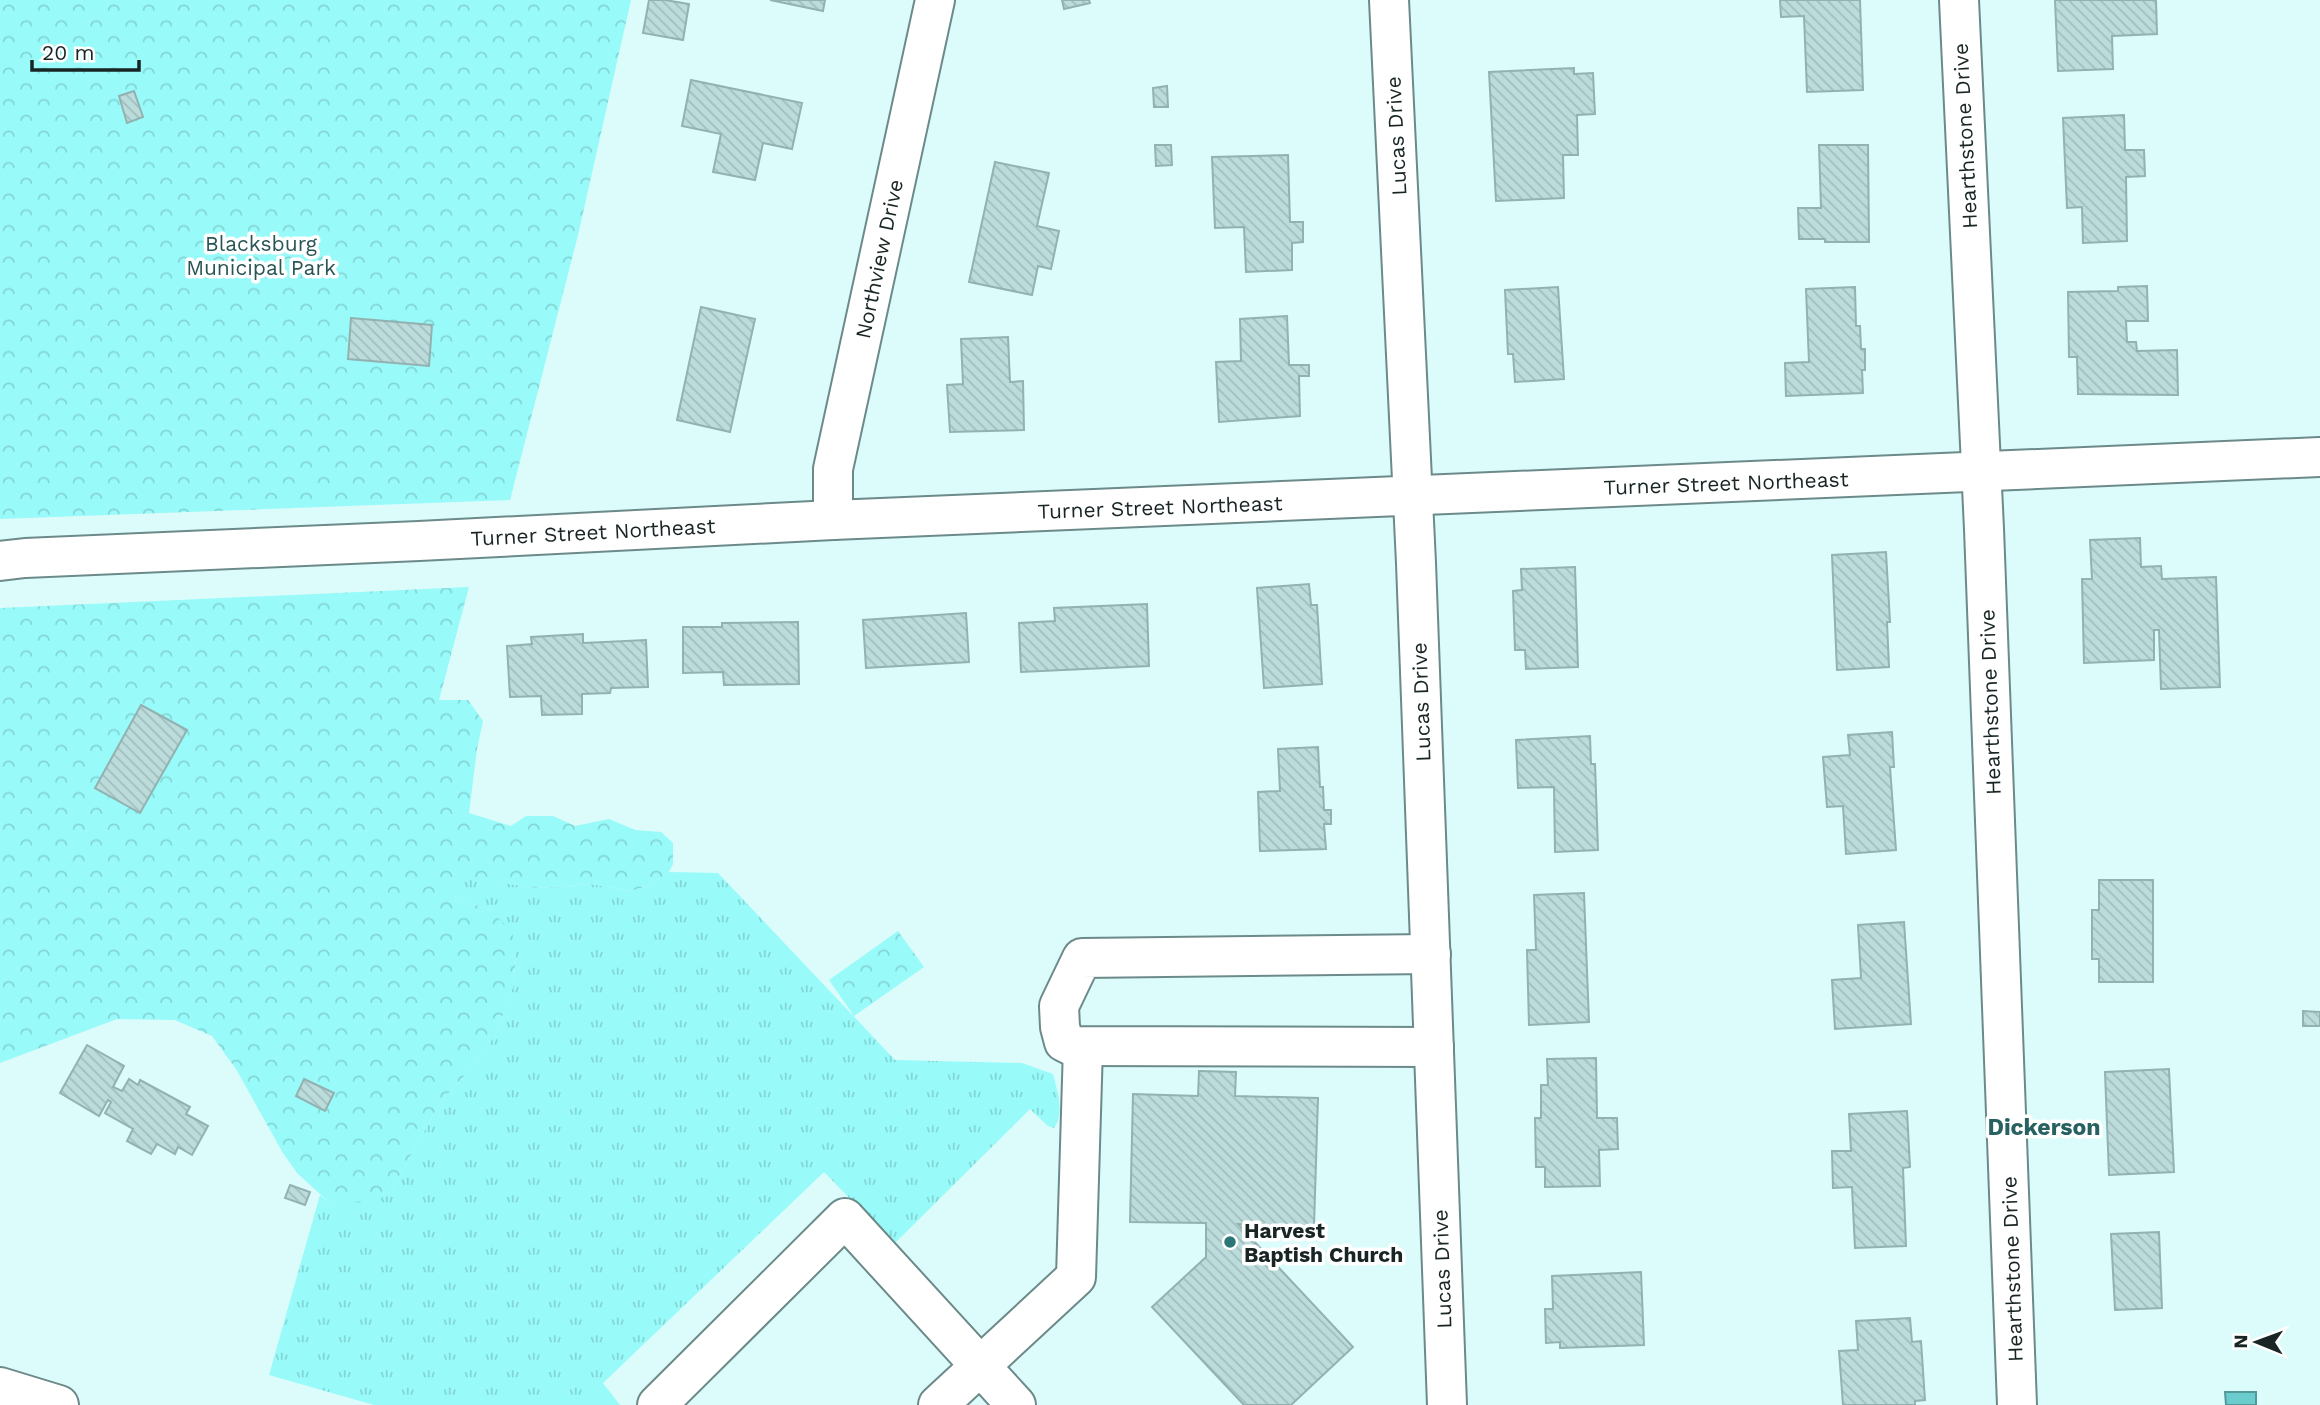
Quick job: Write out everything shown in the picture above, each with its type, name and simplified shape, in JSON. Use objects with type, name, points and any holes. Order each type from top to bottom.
[{"type":"street","name":"Northview Drive","points":[[833,520],[834,469],[934,0]]},
{"type":"street","name":"Lucas Drive","points":[[1389,0],[1413,496],[1447,1405]]},
{"type":"street","name":"Hearthstone Drive","points":[[1959,0],[1982,472],[2017,1405]]},
{"type":"street","name":"Turner Street Northeast","points":[[0,561],[833,520],[2320,457]]},
{"type":"street","points":[[1431,954],[1082,958],[1059,1006],[1064,1042],[1083,1048],[1434,1047]]},
{"type":"street","points":[[938,1405],[1076,1277],[1083,1048]]},
{"type":"street","points":[[657,1405],[845,1218],[1016,1405]]},
{"type":"street","points":[[0,1387],[58,1405]]},
{"type":"green space","name":"Blacksburg Municipal Park","points":[[0,0],[631,0],[578,235],[510,500],[0,519]]},
{"type":"green space","points":[[469,587],[439,700],[468,700],[483,721],[469,813],[511,826],[526,816],[553,816],[575,826],[609,819],[635,830],[661,832],[673,843],[673,864],[669,872],[649,886],[630,891],[591,884],[538,888],[460,877],[448,884],[454,896],[491,911],[512,931],[516,956],[513,987],[496,1034],[472,1067],[440,1103],[388,1196],[364,1202],[331,1204],[297,1173],[236,1069],[212,1036],[175,1020],[117,1019],[0,1063],[0,608]]},
{"type":"green space","points":[[669,872],[718,873],[895,1060],[1022,1063],[1053,1074],[1060,1109],[1054,1128],[1048,1126],[1030,1109],[894,1244],[824,1172],[603,1383],[620,1405],[374,1405],[269,1375],[320,1195],[331,1204],[388,1196],[440,1103],[472,1067],[496,1034],[513,987],[516,956],[491,911],[454,896],[447,884],[459,876],[538,888],[591,884],[630,891],[649,886]]},
{"type":"green space","points":[[898,931],[924,967],[854,1016],[829,980]]},
{"type":"shaded area","points":[[2225,1392],[2256,1392],[2256,1405],[2226,1405]]},
{"type":"building","points":[[649,0],[689,4],[683,40],[643,33]]},
{"type":"building","points":[[770,0],[825,0],[823,11]]},
{"type":"building","points":[[1062,0],[1089,0],[1090,3],[1064,9]]},
{"type":"building","points":[[1780,0],[1860,0],[1863,90],[1807,92],[1804,16],[1781,17]]},
{"type":"building","points":[[2055,0],[2156,0],[2157,34],[2112,36],[2113,69],[2058,71]]},
{"type":"building","points":[[1574,68],[1574,74],[1593,73],[1595,114],[1577,115],[1578,155],[1563,155],[1564,198],[1496,201],[1489,72]]},
{"type":"building","points":[[691,80],[802,103],[792,149],[763,143],[755,180],[713,172],[721,134],[682,126]]},
{"type":"building","points":[[1167,86],[1168,107],[1154,107],[1153,88]]},
{"type":"building","points":[[134,91],[143,117],[127,123],[119,96]]},
{"type":"building","points":[[2124,115],[2125,150],[2144,150],[2145,176],[2126,177],[2127,241],[2083,243],[2082,207],[2067,208],[2063,118]]},
{"type":"building","points":[[1155,145],[1171,145],[1172,165],[1156,166]]},
{"type":"building","points":[[1819,145],[1868,145],[1869,242],[1799,239],[1798,208],[1821,208]]},
{"type":"building","points":[[1288,155],[1290,222],[1303,222],[1303,242],[1292,243],[1292,270],[1246,272],[1244,227],[1215,228],[1212,157]]},
{"type":"building","points":[[995,162],[1049,173],[1037,226],[1059,231],[1051,269],[1038,266],[1032,295],[969,282]]},
{"type":"building","points":[[2147,286],[2148,321],[2126,321],[2127,342],[2136,342],[2137,351],[2177,350],[2178,395],[2078,394],[2077,357],[2069,357],[2068,292],[2118,291],[2118,287]]},
{"type":"building","points":[[1558,287],[1564,379],[1515,382],[1513,354],[1508,354],[1505,290]]},
{"type":"building","points":[[1855,287],[1856,326],[1860,326],[1861,349],[1865,349],[1863,393],[1786,396],[1785,363],[1809,362],[1806,289]]},
{"type":"building","points":[[701,307],[755,319],[730,432],[677,420]]},
{"type":"building","points":[[1287,316],[1289,365],[1309,365],[1309,376],[1299,376],[1300,416],[1219,422],[1216,362],[1241,361],[1240,319]]},
{"type":"building","points":[[351,318],[432,325],[429,366],[348,359]]},
{"type":"building","points":[[1008,337],[1010,382],[1023,381],[1024,430],[950,432],[947,385],[963,384],[961,339]]},
{"type":"building","points":[[2140,538],[2141,567],[2161,566],[2162,579],[2216,577],[2220,687],[2161,689],[2159,630],[2154,630],[2154,660],[2084,663],[2082,579],[2092,579],[2090,540]]},
{"type":"building","points":[[1886,552],[1890,622],[1887,622],[1889,667],[1837,670],[1832,555]]},
{"type":"building","points":[[1575,567],[1578,667],[1526,669],[1525,650],[1515,650],[1513,591],[1522,590],[1521,569]]},
{"type":"building","points":[[1309,584],[1311,605],[1317,605],[1322,684],[1264,688],[1257,588]]},
{"type":"building","points":[[1147,604],[1149,666],[1021,672],[1019,623],[1055,621],[1054,608]]},
{"type":"building","points":[[966,613],[969,662],[866,668],[863,620]]},
{"type":"building","points":[[798,622],[799,684],[724,685],[723,672],[683,673],[683,627],[722,627],[722,623]]},
{"type":"building","points":[[583,634],[583,643],[646,640],[648,687],[611,688],[610,693],[582,694],[582,714],[542,715],[541,696],[510,697],[507,646],[532,644],[531,637]]},
{"type":"building","points":[[141,705],[187,730],[140,813],[95,788]]},
{"type":"building","points":[[1892,732],[1894,767],[1890,767],[1896,850],[1846,854],[1843,806],[1827,807],[1823,757],[1850,755],[1848,735]]},
{"type":"building","points":[[1590,736],[1591,764],[1595,764],[1598,850],[1555,852],[1554,787],[1518,788],[1516,740]]},
{"type":"building","points":[[1318,747],[1324,810],[1331,810],[1331,824],[1324,824],[1326,849],[1260,851],[1258,792],[1280,791],[1278,749]]},
{"type":"building","points":[[2099,880],[2153,880],[2153,982],[2099,982],[2099,959],[2092,959],[2092,910],[2099,910]]},
{"type":"building","points":[[1584,893],[1589,1022],[1529,1025],[1527,950],[1536,950],[1534,895]]},
{"type":"building","points":[[1904,922],[1911,1024],[1835,1029],[1832,980],[1861,978],[1858,925]]},
{"type":"building","points":[[2303,1011],[2320,1012],[2320,1026],[2303,1026]]},
{"type":"building","points":[[87,1045],[124,1066],[113,1087],[122,1091],[129,1079],[138,1085],[140,1080],[190,1107],[186,1114],[208,1126],[192,1155],[178,1147],[175,1154],[157,1144],[151,1154],[127,1141],[133,1129],[105,1113],[111,1102],[108,1100],[99,1116],[60,1093]]},
{"type":"building","points":[[1596,1058],[1597,1118],[1617,1118],[1618,1149],[1599,1150],[1600,1186],[1545,1187],[1545,1167],[1536,1167],[1535,1118],[1541,1118],[1541,1085],[1548,1085],[1547,1059]]},
{"type":"building","points":[[2169,1069],[2174,1172],[2109,1175],[2105,1072]]},
{"type":"building","name":"Harvest Baptish Church","points":[[1199,1071],[1236,1072],[1235,1096],[1318,1098],[1314,1226],[1238,1224],[1353,1347],[1291,1405],[1244,1405],[1152,1307],[1206,1257],[1206,1223],[1130,1222],[1133,1094],[1198,1096]]},
{"type":"building","points":[[304,1079],[334,1093],[325,1111],[296,1096]]},
{"type":"building","points":[[1907,1111],[1910,1167],[1903,1168],[1906,1246],[1855,1248],[1852,1187],[1833,1188],[1832,1151],[1851,1151],[1849,1114]]},
{"type":"building","points":[[290,1185],[310,1192],[305,1205],[285,1198]]},
{"type":"building","points":[[2159,1232],[2162,1308],[2115,1310],[2111,1234]]},
{"type":"building","points":[[1641,1272],[1644,1345],[1560,1348],[1560,1342],[1546,1343],[1545,1309],[1553,1309],[1552,1276]]},
{"type":"building","points":[[1910,1318],[1912,1342],[1921,1341],[1925,1400],[1915,1401],[1915,1405],[1843,1405],[1839,1351],[1858,1350],[1856,1321]]},
{"type":"place","name":"Harvest Baptish Church","points":[[1230,1242]]},
{"type":"district","name":"Dickerson","points":[[2044,1127]]}]
